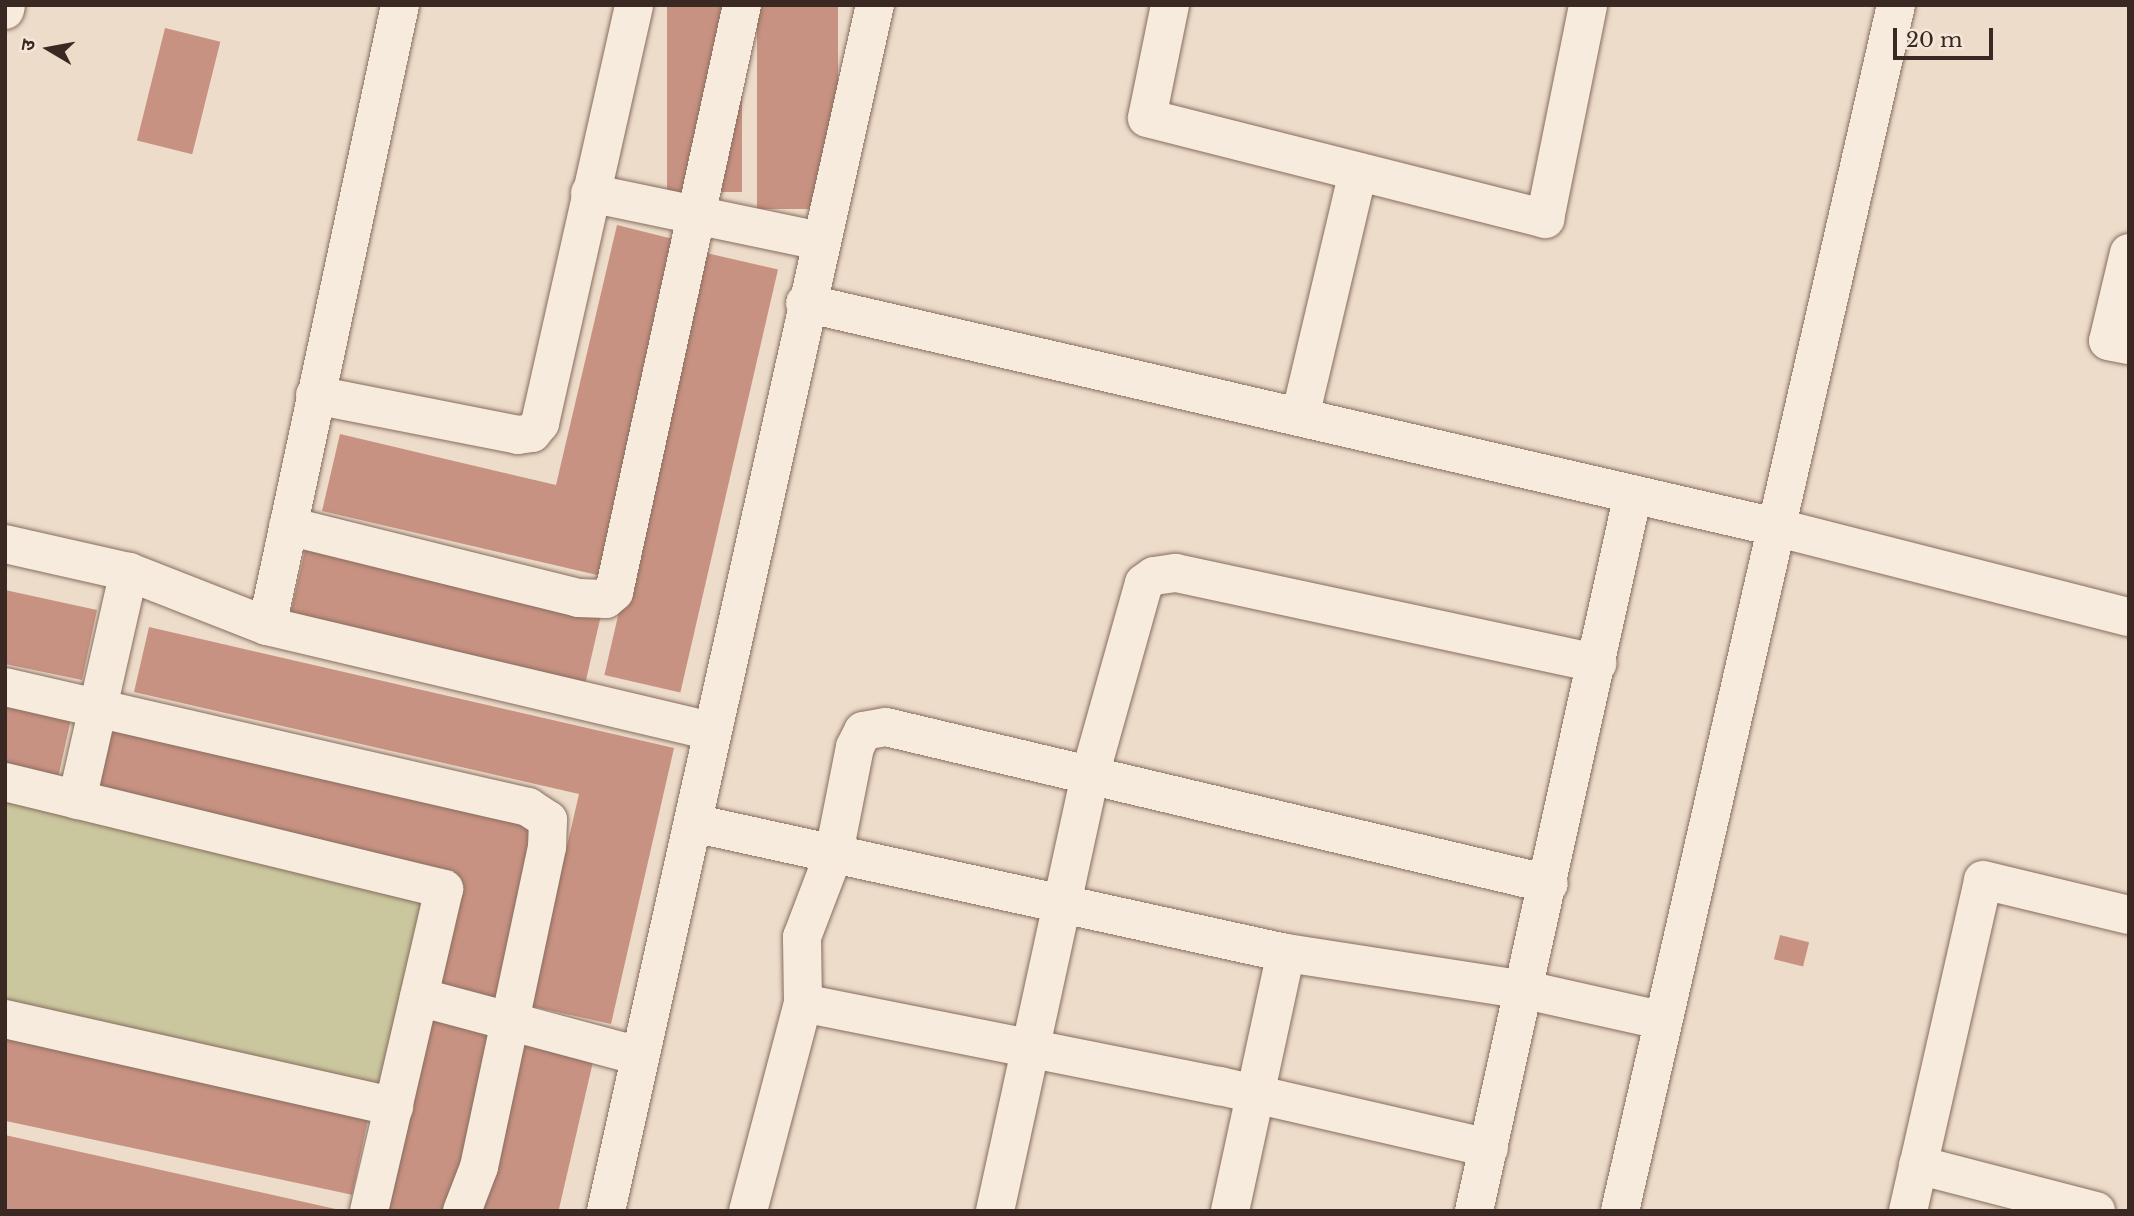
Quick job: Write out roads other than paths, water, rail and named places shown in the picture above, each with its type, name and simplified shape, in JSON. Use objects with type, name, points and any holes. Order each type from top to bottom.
[{"type":"street","points":[[267,626],[400,5]]},
{"type":"street","points":[[315,396],[518,435],[532,433],[540,424],[634,5]]},
{"type":"street","points":[[288,526],[578,598],[606,598],[621,577],[742,5]]},
{"type":"street","points":[[606,1211],[805,303],[875,5]]},
{"type":"street","points":[[1170,5],[1147,118],[1545,219],[1588,5]]},
{"type":"street","points":[[1620,1211],[1660,1020],[1896,5]]},
{"type":"street","points":[[1300,417],[1357,172]]},
{"type":"street","points":[[590,193],[820,241]]},
{"type":"street","points":[[2129,253],[2108,341],[2129,345]]},
{"type":"street","points":[[805,303],[1775,527],[2129,617]]},
{"type":"street","points":[[1474,1211],[1526,990],[1633,494]]},
{"type":"street","points":[[5,544],[129,572],[267,626],[712,732]]},
{"type":"street","points":[[77,800],[129,572]]},
{"type":"street","points":[[995,1211],[1033,1049],[1090,775],[1136,602],[1144,583],[1166,572],[1597,663]]},
{"type":"street","points":[[5,687],[541,813],[550,829],[479,1167],[462,1211]]},
{"type":"street","points":[[754,1210],[803,1003],[802,937],[834,853],[855,747],[863,731],[886,727],[1549,884]]},
{"type":"street","points":[[5,782],[444,889],[369,1211]]},
{"type":"street","points":[[693,823],[1286,953],[1526,990],[1660,1020]]},
{"type":"street","points":[[1908,1211],[1983,880],[2129,915]]},
{"type":"street","points":[[1230,1211],[1258,1095],[1286,953]]},
{"type":"street","points":[[419,997],[639,1056]]},
{"type":"street","points":[[803,1003],[1258,1095],[1489,1148]]},
{"type":"street","points":[[5,1019],[394,1107]]},
{"type":"street","points":[[1918,1165],[2096,1211]]}]
